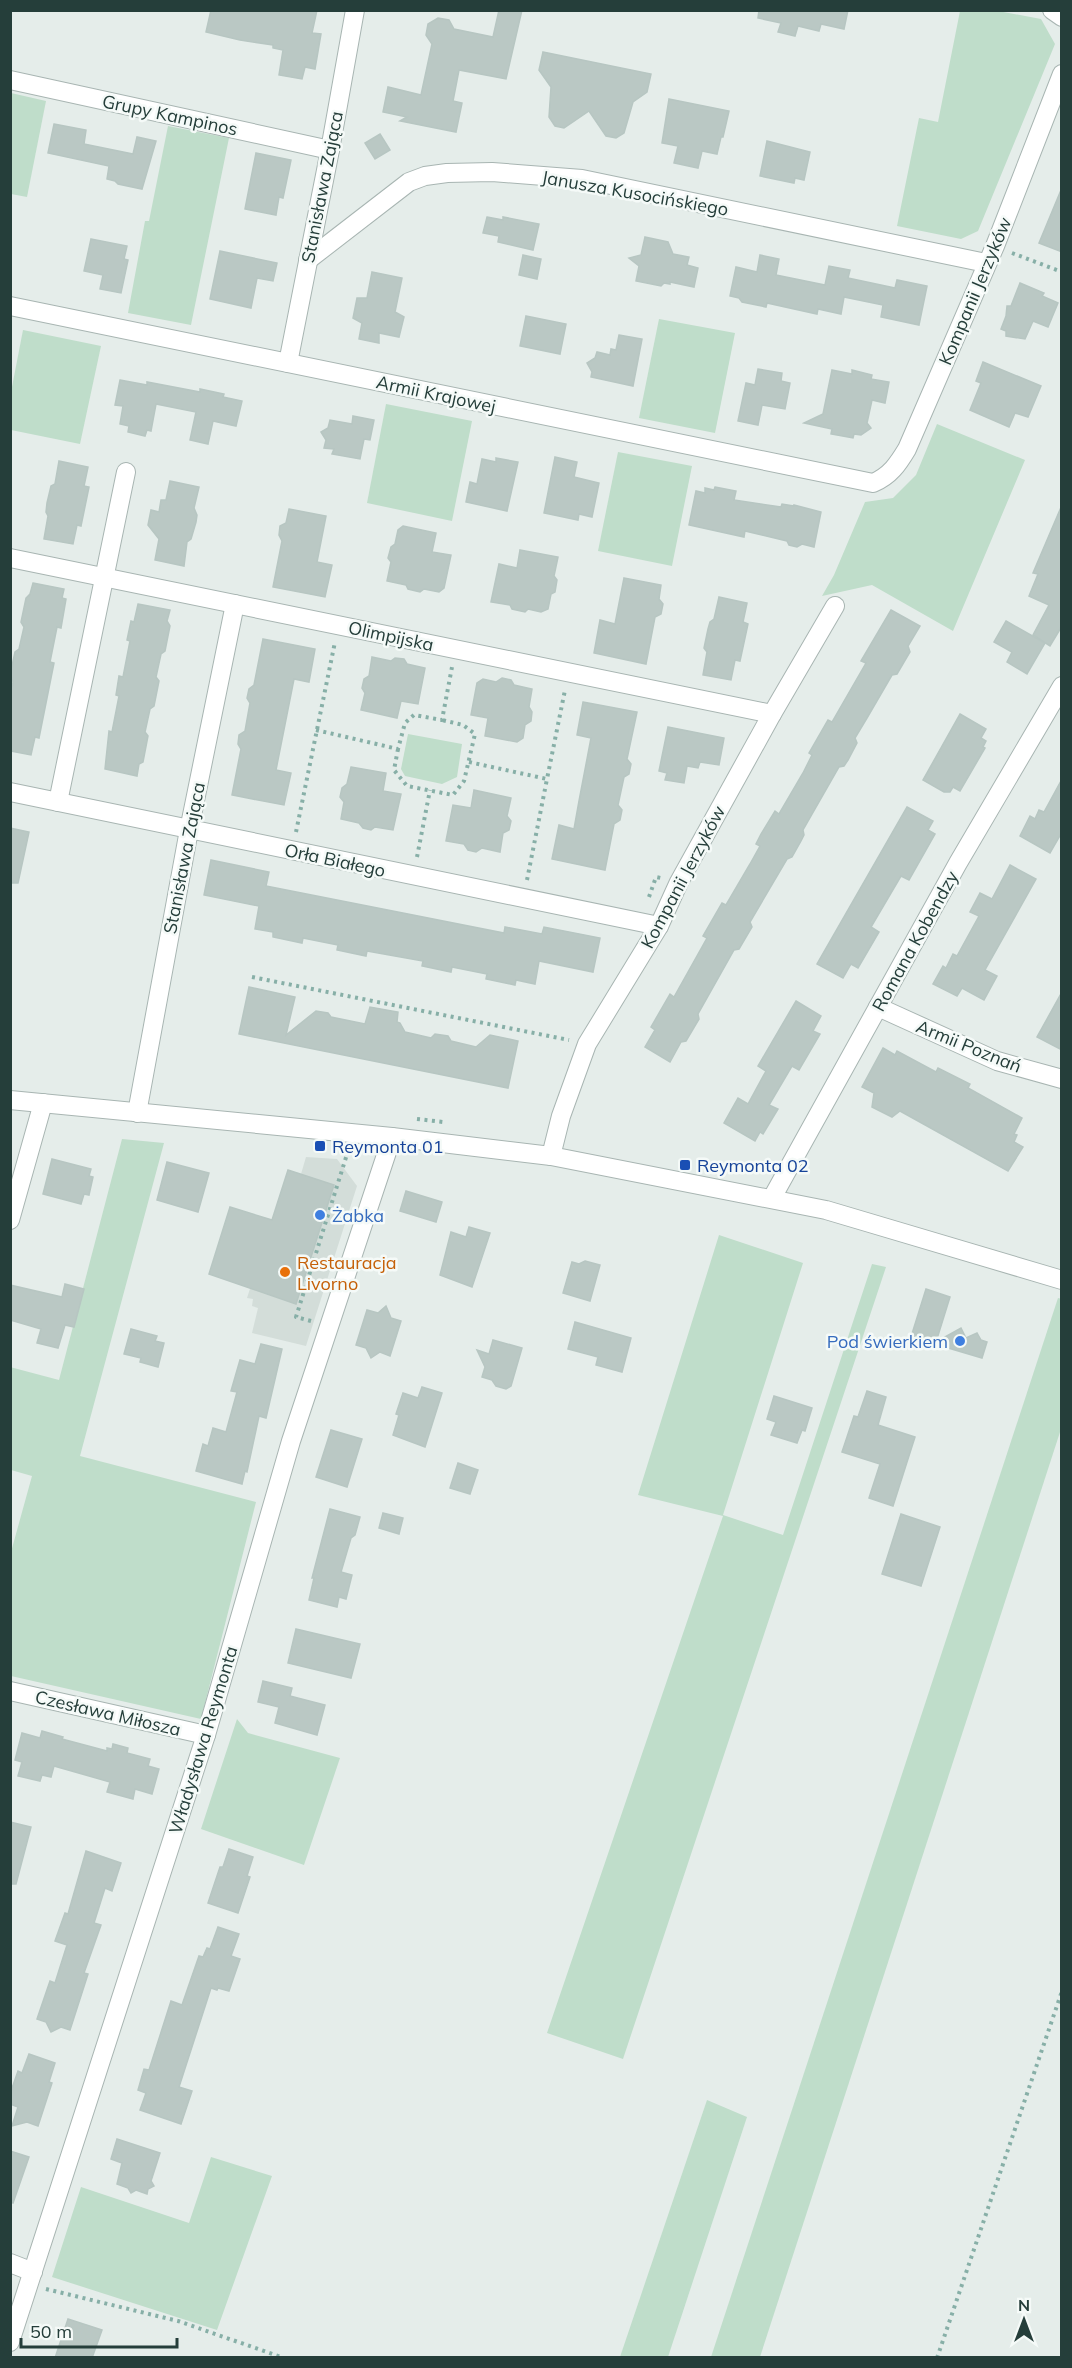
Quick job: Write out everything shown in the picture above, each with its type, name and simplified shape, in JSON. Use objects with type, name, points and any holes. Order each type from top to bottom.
[{"type":"street","name":"Stanisława Zająca","points":[[288,363],[330,150],[354,10]]},
{"type":"street","points":[[1052,10],[1062,17]]},
{"type":"street","name":"Kompanii Jerzyków","points":[[862,481],[873,483],[883,479],[893,470],[908,449],[995,246],[1062,74]]},
{"type":"street","name":"Grupy Kampinos","points":[[10,80],[330,150]]},
{"type":"street","name":"Janusza Kusocińskiego","points":[[308,260],[409,182],[425,176],[447,173],[492,172],[582,179],[986,263]]},
{"type":"street","name":"Armii Krajowej","points":[[10,306],[862,481]]},
{"type":"street","points":[[58,802],[126,472]]},
{"type":"street","name":"Olimpijska","points":[[10,558],[772,714]]},
{"type":"street","name":"Stanisława Zająca","points":[[137,1113],[189,830],[235,604]]},
{"type":"street","name":"Kompanii Jerzyków","points":[[550,1156],[561,1116],[587,1044],[659,926],[679,882],[835,606]]},
{"type":"street","name":"Romana Kobendzy","points":[[772,1198],[958,863],[1062,686]]},
{"type":"street","name":"Orła Białego","points":[[10,792],[659,926]]},
{"type":"street","name":"Armii Poznań","points":[[878,1007],[997,1061],[1062,1079]]},
{"type":"street","points":[[10,1100],[392,1137],[550,1156],[826,1210],[1062,1280]]},
{"type":"street","points":[[10,1220],[43,1103]]},
{"type":"street","name":"Władysława Reymonta","points":[[10,2342],[206,1735],[291,1441],[392,1137]]},
{"type":"street","name":"Czesława Miłosza","points":[[10,1691],[206,1735]]},
{"type":"street","points":[[10,2263],[31,2279]]},
{"type":"path","points":[[995,246],[1062,272]]},
{"type":"path","points":[[296,832],[338,625]]},
{"type":"path","points":[[442,720],[456,649]]},
{"type":"path","points":[[527,880],[568,672]]},
{"type":"path","points":[[414,715],[463,725],[475,734],[464,781],[453,795],[406,786],[394,770],[398,750],[405,723],[414,715]]},
{"type":"path","points":[[316,730],[398,750]]},
{"type":"path","points":[[469,762],[547,779]]},
{"type":"path","points":[[417,857],[430,790]]},
{"type":"path","points":[[252,977],[587,1044]]},
{"type":"path","points":[[317,1323],[296,1317],[350,1146]]},
{"type":"path","points":[[937,2358],[1062,1991]]},
{"type":"path","points":[[31,2279],[178,2321],[284,2358]]},
{"type":"shaded area","points":[[306,1157],[337,1159],[357,1186],[306,1346],[252,1333],[258,1308],[252,1306],[253,1299],[247,1298],[288,1170],[301,1174]]},
{"type":"green space","points":[[960,11],[998,11],[1041,19],[1055,44],[978,231],[961,239],[897,226],[919,118],[938,122]]},
{"type":"green space","points":[[11,93],[46,101],[27,197],[11,194]]},
{"type":"green space","points":[[168,126],[229,138],[191,325],[128,313],[145,221],[149,221]]},
{"type":"green space","points":[[659,319],[735,333],[715,433],[639,418]]},
{"type":"green space","points":[[23,330],[101,346],[80,444],[11,430],[11,392]]},
{"type":"green space","points":[[386,404],[472,421],[452,521],[367,503]]},
{"type":"green space","points":[[937,424],[1025,460],[953,631],[872,585],[822,596],[834,575],[865,502],[893,498],[916,475]]},
{"type":"green space","points":[[618,452],[692,466],[672,566],[598,551]]},
{"type":"green space","points":[[408,734],[462,744],[457,777],[442,784],[405,776],[401,769]]},
{"type":"green space","points":[[122,1139],[164,1143],[80,1456],[256,1502],[201,1719],[11,1676],[11,1552],[32,1476],[11,1470],[10,1367],[59,1380]]},
{"type":"green space","points":[[719,1235],[803,1263],[723,1515],[783,1535],[872,1264],[886,1267],[623,2059],[547,2033],[723,1516],[638,1495]]},
{"type":"green space","points":[[1058,1298],[1062,1299],[1061,1429],[760,2357],[711,2357]]},
{"type":"green space","points":[[237,1719],[248,1733],[340,1758],[304,1865],[201,1829]]},
{"type":"green space","points":[[707,2100],[747,2117],[668,2357],[620,2357]]},
{"type":"green space","points":[[211,2157],[272,2176],[217,2330],[52,2277],[81,2187],[189,2223]]},
{"type":"building","points":[[211,10],[317,10],[312,33],[321,34],[315,69],[305,67],[302,79],[279,75],[283,50],[273,48],[273,45],[206,32]]},
{"type":"building","points":[[499,10],[522,10],[506,79],[459,70],[453,101],[462,103],[456,132],[400,121],[407,117],[383,112],[388,87],[421,95],[432,44],[426,35],[428,24],[438,18],[449,20],[454,29],[493,37]]},
{"type":"building","points":[[759,10],[848,10],[844,29],[821,24],[819,31],[798,26],[795,36],[778,32],[781,23],[758,18]]},
{"type":"building","points":[[543,52],[651,74],[647,92],[633,102],[624,133],[616,138],[606,136],[589,111],[564,128],[555,126],[549,117],[551,87],[539,70]]},
{"type":"building","points":[[669,99],[729,111],[717,154],[702,151],[698,168],[674,163],[678,146],[662,143]]},
{"type":"building","points":[[54,124],[86,130],[84,144],[133,154],[137,137],[156,141],[142,189],[107,179],[109,166],[48,153]]},
{"type":"building","points":[[380,134],[390,150],[375,159],[365,143]]},
{"type":"building","points":[[767,141],[810,152],[804,180],[795,178],[794,183],[760,176]]},
{"type":"building","points":[[256,153],[291,160],[283,198],[279,197],[276,215],[245,209]]},
{"type":"building","points":[[1062,191],[1062,252],[1039,243]]},
{"type":"building","points":[[487,217],[503,220],[503,217],[539,224],[533,250],[498,242],[499,236],[483,233]]},
{"type":"building","points":[[645,237],[668,242],[673,254],[689,257],[687,265],[698,268],[694,287],[670,282],[670,284],[664,283],[661,286],[636,281],[639,266],[629,258],[641,255]]},
{"type":"building","points":[[91,239],[127,246],[124,259],[128,260],[121,293],[100,289],[103,275],[84,271]]},
{"type":"building","points":[[220,251],[277,263],[273,281],[257,278],[251,308],[210,299]]},
{"type":"building","points":[[523,255],[541,259],[537,279],[519,275]]},
{"type":"building","points":[[760,255],[779,259],[776,275],[825,285],[829,266],[850,270],[848,278],[895,288],[897,280],[927,286],[919,325],[881,317],[883,305],[844,297],[841,314],[818,309],[817,314],[767,303],[766,307],[742,302],[739,298],[730,296],[736,267],[757,272]]},
{"type":"building","points":[[372,272],[402,278],[395,312],[404,317],[399,337],[379,333],[379,343],[359,339],[362,323],[353,318],[357,298],[367,298]]},
{"type":"building","points":[[1020,283],[1044,293],[1042,296],[1058,303],[1048,327],[1033,321],[1025,339],[1006,336],[1006,331],[1001,329],[1007,306],[1011,306]]},
{"type":"building","points":[[526,316],[566,324],[560,354],[520,346]]},
{"type":"building","points":[[619,335],[642,339],[633,386],[591,377],[592,372],[587,363],[595,358],[597,352],[610,355],[611,349],[616,350]]},
{"type":"building","points":[[983,362],[1041,386],[1028,417],[1015,413],[1009,427],[970,410],[981,383],[976,381]]},
{"type":"building","points":[[758,369],[782,373],[781,381],[790,383],[785,409],[762,405],[758,425],[738,421],[746,383],[755,385]]},
{"type":"building","points":[[832,370],[852,374],[852,370],[872,375],[871,379],[889,382],[885,403],[872,400],[867,423],[871,428],[861,435],[854,434],[853,438],[831,434],[832,429],[804,423],[823,414]]},
{"type":"building","points":[[120,380],[147,385],[147,382],[200,392],[200,389],[242,401],[236,426],[213,421],[208,444],[190,440],[196,412],[156,404],[151,431],[147,430],[145,436],[128,432],[129,426],[120,424],[123,406],[115,405]]},
{"type":"building","points":[[353,416],[374,420],[370,440],[364,439],[360,459],[332,454],[334,449],[324,448],[326,440],[321,432],[328,428],[330,420],[352,424]]},
{"type":"building","points":[[555,457],[577,462],[574,477],[599,483],[592,517],[579,514],[578,520],[544,513]]},
{"type":"building","points":[[496,458],[518,462],[507,511],[466,502],[470,482],[477,484],[482,459],[496,462]]},
{"type":"building","points":[[59,461],[88,467],[84,486],[89,487],[81,526],[77,525],[73,544],[44,539],[48,516],[47,503],[51,486],[55,484]]},
{"type":"building","points":[[170,481],[199,487],[194,508],[197,515],[196,522],[191,539],[187,542],[184,566],[155,560],[159,539],[148,525],[151,510],[159,512],[161,500],[166,500]]},
{"type":"building","points":[[715,487],[736,491],[734,500],[781,507],[782,504],[794,505],[821,512],[814,547],[802,544],[797,547],[789,545],[787,541],[745,531],[744,537],[689,525],[696,491],[705,493],[705,488],[714,490]]},
{"type":"building","points":[[1062,505],[1062,626],[1050,646],[1033,635],[1049,605],[1029,596],[1038,574],[1033,573]]},
{"type":"building","points":[[289,509],[326,516],[317,562],[332,565],[325,597],[273,587],[282,541],[279,535],[280,526],[286,523]]},
{"type":"building","points":[[403,526],[436,533],[432,552],[451,555],[444,588],[439,592],[424,589],[420,592],[408,589],[406,585],[387,581],[391,547],[395,544],[398,530]]},
{"type":"building","points":[[520,550],[558,557],[554,576],[557,580],[555,592],[551,594],[548,609],[541,612],[528,609],[525,612],[512,609],[510,605],[491,602],[499,564],[517,568]]},
{"type":"building","points":[[624,578],[661,585],[659,599],[663,604],[661,614],[655,617],[646,664],[594,653],[600,620],[615,624]]},
{"type":"building","points":[[33,583],[64,589],[62,598],[66,599],[61,628],[57,627],[50,662],[54,663],[39,738],[35,737],[31,755],[10,751],[10,695],[13,682],[10,675],[24,627],[21,622],[26,598],[30,594]]},
{"type":"building","points":[[719,597],[747,603],[743,622],[748,624],[740,661],[735,660],[731,680],[703,675],[707,652],[704,648]]},
{"type":"building","points":[[138,604],[170,610],[167,621],[170,626],[156,677],[159,681],[154,706],[150,709],[145,732],[148,736],[143,762],[139,764],[137,776],[105,769],[109,731],[112,732],[119,696],[116,695],[119,676],[123,677],[130,641],[127,640]]},
{"type":"building","points":[[891,610],[920,626],[908,646],[910,652],[897,674],[892,675],[855,738],[857,743],[848,760],[844,766],[839,767],[803,830],[804,835],[792,857],[787,859],[750,922],[752,927],[739,949],[734,950],[698,1014],[699,1019],[686,1041],[681,1042],[670,1062],[645,1047],[655,1030],[651,1027],[670,994],[674,997],[707,938],[703,936],[722,903],[726,905],[750,864],[760,846],[756,844],[761,834],[775,811],[779,814],[803,773],[812,755],[809,753],[828,720],[832,722],[866,663],[861,661]]},
{"type":"building","points":[[1006,621],[1045,643],[1027,674],[1007,662],[1012,652],[994,642]]},
{"type":"building","points":[[263,639],[315,649],[309,682],[294,679],[276,770],[291,773],[284,805],[232,795],[241,749],[238,744],[239,735],[245,731],[250,703],[247,698],[249,689],[254,685]]},
{"type":"building","points":[[372,657],[391,661],[395,658],[404,659],[407,664],[425,668],[418,704],[401,701],[397,718],[361,710],[365,693],[362,688],[364,679],[369,676]]},
{"type":"building","points":[[502,678],[511,680],[514,685],[532,689],[529,707],[532,712],[531,721],[525,725],[523,738],[517,742],[485,736],[488,718],[471,715],[477,683],[483,679],[496,682]]},
{"type":"building","points":[[583,702],[637,712],[627,759],[631,764],[629,774],[624,777],[618,805],[622,810],[620,820],[614,824],[605,870],[552,859],[559,825],[574,829],[591,738],[577,735]]},
{"type":"building","points":[[960,714],[986,729],[981,738],[986,741],[983,747],[985,748],[960,791],[953,787],[950,792],[944,792],[923,780]]},
{"type":"building","points":[[668,727],[724,738],[719,765],[700,762],[698,768],[687,766],[684,783],[665,780],[667,773],[659,771]]},
{"type":"building","points":[[351,767],[386,773],[383,791],[401,794],[393,830],[375,827],[371,830],[363,828],[359,823],[341,819],[344,802],[340,797],[342,788],[347,784]]},
{"type":"building","points":[[1062,779],[1062,832],[1050,853],[1020,836],[1030,816],[1035,819],[1039,810],[1044,812]]},
{"type":"building","points":[[474,790],[511,798],[507,816],[511,821],[509,830],[503,833],[500,852],[482,848],[476,852],[468,850],[464,844],[446,841],[453,805],[471,808]]},
{"type":"building","points":[[907,807],[933,821],[928,830],[935,834],[909,880],[901,876],[871,927],[879,932],[858,968],[851,964],[843,978],[817,964]]},
{"type":"building","points":[[10,828],[29,832],[18,883],[10,883]]},
{"type":"building","points":[[211,860],[269,872],[266,886],[504,933],[505,927],[542,934],[544,927],[600,938],[593,972],[539,961],[535,984],[516,980],[515,985],[486,979],[487,974],[452,967],[451,972],[422,966],[423,961],[367,951],[366,956],[337,950],[338,945],[303,938],[302,943],[273,937],[273,932],[255,929],[259,906],[204,895]]},
{"type":"building","points":[[1010,865],[1036,879],[985,970],[997,976],[984,1000],[962,988],[957,996],[933,984],[943,966],[946,968],[953,954],[957,956],[979,916],[970,912],[980,893],[992,899]]},
{"type":"building","points":[[249,987],[295,997],[286,1035],[316,1011],[328,1013],[331,1017],[365,1024],[370,1007],[398,1012],[397,1022],[405,1032],[431,1038],[435,1034],[448,1036],[451,1041],[476,1047],[490,1035],[518,1041],[508,1088],[239,1034]]},
{"type":"building","points":[[1062,992],[1062,1050],[1037,1037]]},
{"type":"building","points":[[796,1001],[821,1016],[813,1031],[820,1034],[799,1070],[792,1066],[769,1105],[778,1109],[763,1134],[760,1132],[755,1141],[724,1123],[738,1098],[748,1104],[766,1071],[758,1066]]},
{"type":"building","points":[[883,1048],[895,1055],[897,1051],[936,1072],[938,1068],[970,1084],[968,1088],[1022,1118],[1014,1134],[1017,1135],[1014,1142],[1023,1147],[1008,1171],[900,1111],[892,1117],[872,1107],[874,1093],[862,1087]]},
{"type":"building","points":[[52,1159],[91,1169],[89,1176],[93,1177],[89,1195],[84,1194],[81,1204],[43,1194]]},
{"type":"building","points":[[167,1162],[209,1173],[198,1212],[157,1200]]},
{"type":"building","points":[[288,1170],[334,1185],[296,1304],[209,1274],[230,1207],[272,1220]]},
{"type":"building","points":[[406,1191],[442,1202],[436,1222],[400,1211]]},
{"type":"building","points":[[469,1227],[490,1233],[472,1287],[440,1275],[451,1232],[466,1237]]},
{"type":"building","points":[[585,1261],[600,1265],[590,1301],[563,1293],[572,1262],[579,1264]]},
{"type":"building","points":[[65,1284],[84,1289],[74,1327],[65,1325],[58,1348],[37,1343],[41,1329],[10,1320],[10,1285],[62,1297]]},
{"type":"building","points":[[926,1289],[950,1297],[936,1342],[961,1328],[966,1338],[977,1333],[981,1340],[987,1342],[982,1358],[911,1337]]},
{"type":"building","points":[[386,1306],[391,1318],[401,1321],[390,1356],[380,1352],[371,1358],[366,1348],[356,1345],[367,1310],[378,1313]]},
{"type":"building","points":[[575,1322],[631,1338],[622,1372],[596,1365],[598,1357],[568,1349]]},
{"type":"building","points":[[131,1329],[157,1336],[155,1341],[164,1343],[158,1367],[140,1362],[141,1358],[124,1354]]},
{"type":"building","points":[[493,1340],[522,1348],[511,1386],[506,1389],[482,1377],[485,1367],[477,1350],[489,1354]]},
{"type":"building","points":[[261,1344],[282,1349],[266,1418],[259,1416],[247,1472],[245,1471],[242,1484],[196,1471],[203,1444],[208,1446],[213,1428],[226,1432],[237,1392],[231,1391],[240,1360],[255,1364]]},
{"type":"building","points":[[422,1387],[442,1393],[425,1447],[393,1435],[399,1415],[396,1414],[403,1393],[418,1398]]},
{"type":"building","points":[[867,1391],[886,1397],[878,1425],[915,1437],[893,1506],[869,1498],[880,1464],[842,1452],[854,1416],[858,1417]]},
{"type":"building","points":[[774,1396],[812,1408],[805,1431],[802,1430],[797,1443],[771,1435],[776,1422],[767,1419]]},
{"type":"building","points":[[331,1430],[362,1439],[347,1487],[316,1477]]},
{"type":"building","points":[[458,1463],[478,1470],[470,1494],[450,1488]]},
{"type":"building","points":[[330,1509],[360,1517],[341,1572],[352,1575],[346,1599],[339,1597],[337,1607],[309,1600],[314,1578],[312,1578]]},
{"type":"building","points":[[383,1513],[403,1518],[399,1534],[379,1528]]},
{"type":"building","points":[[901,1514],[940,1527],[921,1586],[882,1574]]},
{"type":"building","points":[[296,1629],[360,1644],[351,1678],[288,1663]]},
{"type":"building","points":[[263,1681],[292,1688],[290,1696],[325,1705],[317,1735],[275,1723],[279,1707],[258,1702]]},
{"type":"building","points":[[42,1731],[107,1751],[107,1748],[112,1749],[113,1744],[128,1748],[127,1753],[150,1759],[148,1766],[159,1769],[152,1794],[135,1789],[133,1799],[107,1792],[110,1782],[54,1766],[51,1777],[42,1775],[40,1781],[18,1776],[22,1762],[15,1760],[22,1733],[40,1738]]},
{"type":"building","points":[[10,1822],[31,1827],[16,1884],[10,1884]]},
{"type":"building","points":[[229,1849],[253,1857],[247,1876],[250,1877],[238,1913],[208,1903],[220,1867],[223,1867]]},
{"type":"building","points":[[86,1851],[121,1863],[112,1891],[105,1888],[94,1923],[101,1925],[84,1973],[88,1974],[70,2030],[61,2027],[51,2032],[46,2022],[37,2019],[50,1981],[55,1983],[67,1945],[55,1941],[65,1913],[68,1914]]},
{"type":"building","points":[[218,1927],[239,1934],[231,1956],[240,1959],[229,1991],[211,1988],[179,2087],[192,2091],[181,2124],[140,2110],[146,2093],[138,2090],[144,2069],[149,2070],[171,2001],[182,2005],[199,1956],[203,1957],[207,1948],[210,1949]]},
{"type":"building","points":[[29,2054],[55,2063],[49,2082],[52,2083],[38,2126],[27,2122],[12,2126],[18,2107],[10,2104],[10,2094],[18,2071],[22,2073]]},
{"type":"building","points":[[117,2139],[160,2153],[151,2181],[154,2186],[148,2189],[147,2194],[136,2190],[131,2193],[128,2188],[117,2184],[122,2163],[111,2159]]},
{"type":"building","points":[[10,2151],[29,2157],[13,2203],[10,2202]]},
{"type":"building","points":[[68,2319],[102,2330],[92,2358],[55,2358]]},
{"type":"place","name":"Reymonta 01","points":[[320,1146]]},
{"type":"place","name":"Reymonta 02","points":[[685,1165]]},
{"type":"place","name":"Żabka","points":[[320,1215]]},
{"type":"place","name":"Restauracja Livorno","points":[[285,1272]]},
{"type":"place","name":"Pod świerkiem","points":[[960,1341]]}]
